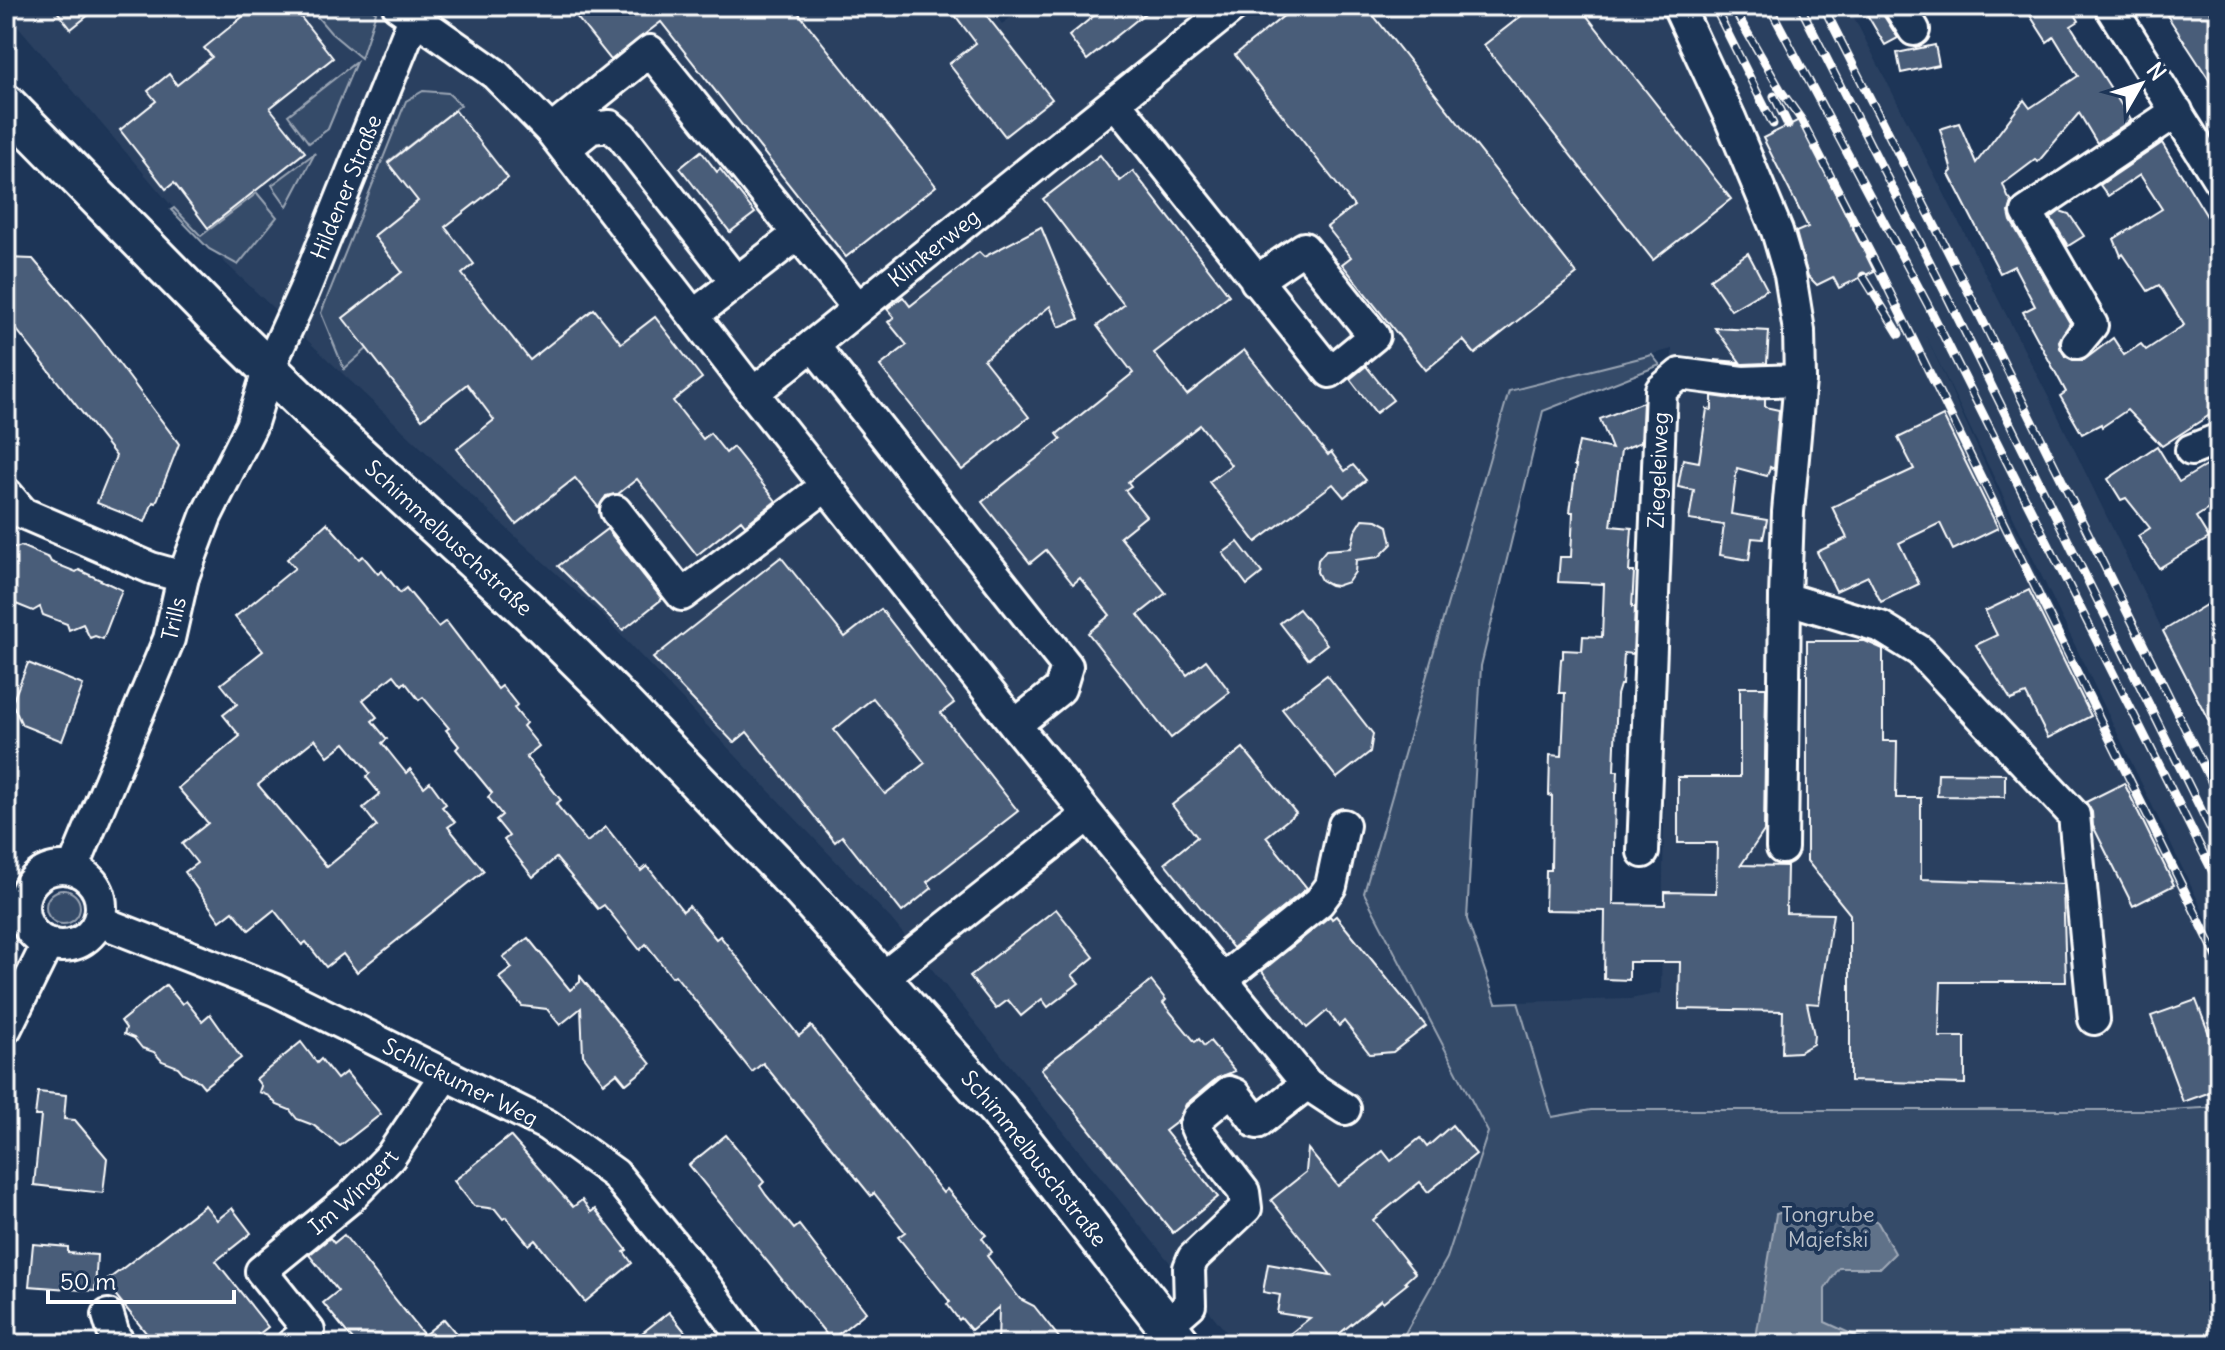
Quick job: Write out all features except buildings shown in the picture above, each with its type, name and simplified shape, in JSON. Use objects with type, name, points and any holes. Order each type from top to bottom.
[{"type":"main road","name":"Schimmelbuschstraße","points":[[6,104],[269,368],[602,683],[799,887],[999,1111],[1174,1335]]},
{"type":"street","name":"Klinkerweg","points":[[753,393],[1234,6]]},
{"type":"street","points":[[1678,6],[1730,118],[1777,231],[1799,331],[1800,380],[1788,512],[1785,598],[1782,848]]},
{"type":"street","points":[[2110,6],[2219,180]]},
{"type":"street","points":[[412,10],[495,74],[558,140],[1087,816],[1307,1084],[1345,1109]]},
{"type":"street","name":"Hildener Straße","points":[[269,368],[304,291],[412,10]]},
{"type":"street","points":[[558,140],[650,51],[858,308]]},
{"type":"street","points":[[1115,102],[1256,281]]},
{"type":"street","points":[[2077,343],[2092,325],[2027,212],[2177,111]]},
{"type":"street","points":[[558,140],[591,128],[610,126],[622,136],[736,282]]},
{"type":"street","points":[[694,315],[798,234]]},
{"type":"street","points":[[813,345],[1067,666],[1060,689],[1015,725]]},
{"type":"street","name":"Trills","points":[[73,869],[169,639],[183,577],[206,516],[251,426],[269,368]]},
{"type":"street","name":"Ziegeleiweg","points":[[1643,852],[1661,390],[1680,374],[1742,382],[1800,380]]},
{"type":"street","points":[[2191,450],[2219,439]]},
{"type":"street","points":[[616,511],[682,595],[826,486]]},
{"type":"street","points":[[6,493],[23,513],[151,568],[183,577]]},
{"type":"street","points":[[1785,598],[1881,627],[1920,651],[2074,815],[2094,1019]]},
{"type":"street","points":[[882,978],[1087,816]]},
{"type":"street","points":[[1222,980],[1319,902],[1331,886],[1344,825]]},
{"type":"street","points":[[59,867],[73,869],[87,876],[97,889],[101,905],[99,921],[90,934],[78,943],[63,946],[48,943],[34,935],[26,923],[15,891],[44,871],[59,867]]},
{"type":"street","name":"Schlickumer Weg","points":[[99,921],[275,990],[547,1125],[615,1174],[701,1279],[748,1344]]},
{"type":"street","points":[[6,1028],[48,943]]},
{"type":"street","name":"Im Wingert","points":[[307,1340],[261,1271],[349,1199],[390,1157],[445,1075]]},
{"type":"street","points":[[1174,1335],[1190,1305],[1189,1268],[1193,1258],[1246,1208],[1244,1192],[1198,1132],[1195,1125],[1198,1118],[1229,1092],[1235,1094],[1257,1123],[1307,1084]]},
{"type":"street","points":[[108,1315],[120,1344]]},
{"type":"shaded area","points":[[6,6],[988,6],[1002,24],[1026,6],[1848,6],[2056,412],[2219,748],[2219,944],[1925,334],[2219,970],[2219,1107],[2041,1117],[1552,1118],[1518,1002],[1630,999],[1661,993],[1672,349],[1509,392],[1364,892],[1488,1132],[1447,1258],[1399,1344],[1236,1344],[892,920],[599,612],[200,239],[6,12]]},
{"type":"shaded area","points":[[1793,1209],[1833,1245],[1847,1217],[1877,1221],[1895,1253],[1880,1268],[1839,1268],[1825,1289],[1825,1322],[1858,1337],[1894,1344],[1755,1344],[1776,1214]]},
{"type":"green space","points":[[308,6],[336,6],[342,10],[345,6],[367,6],[376,12],[361,58],[331,33]]},
{"type":"green space","points":[[356,62],[328,129],[309,143],[288,115]]},
{"type":"green space","points":[[423,91],[448,93],[461,105],[388,162],[418,201],[374,236],[402,272],[344,318],[368,348],[344,369],[321,313],[406,101]]},
{"type":"green space","points":[[315,153],[287,206],[272,185]]},
{"type":"green space","points":[[257,193],[277,217],[238,265],[209,249],[171,210],[174,208],[201,236]]},
{"type":"green space","name":"Tongrube Majefski","points":[[1652,355],[1660,365],[1543,411],[1481,666],[1467,919],[1496,1003],[1518,1002],[1552,1117],[1591,1110],[2168,1110],[2219,1107],[2219,1344],[1399,1344],[1447,1258],[1488,1132],[1364,893],[1509,391]]},
{"type":"green space","points":[[63,890],[75,895],[80,907],[75,919],[63,924],[51,919],[46,907],[51,895]]},
{"type":"railway","points":[[1732,6],[1781,91],[1801,119],[1878,268],[2219,961]]},
{"type":"railway","points":[[1769,6],[1929,307],[2219,884]]},
{"type":"railway","points":[[1800,6],[2219,846]]},
{"type":"railway","points":[[1823,6],[2219,797]]},
{"type":"railway","points":[[1718,14],[1773,124]]},
{"type":"railway","points":[[1774,96],[1788,125]]},
{"type":"railway","points":[[1863,276],[1899,334]]}]
